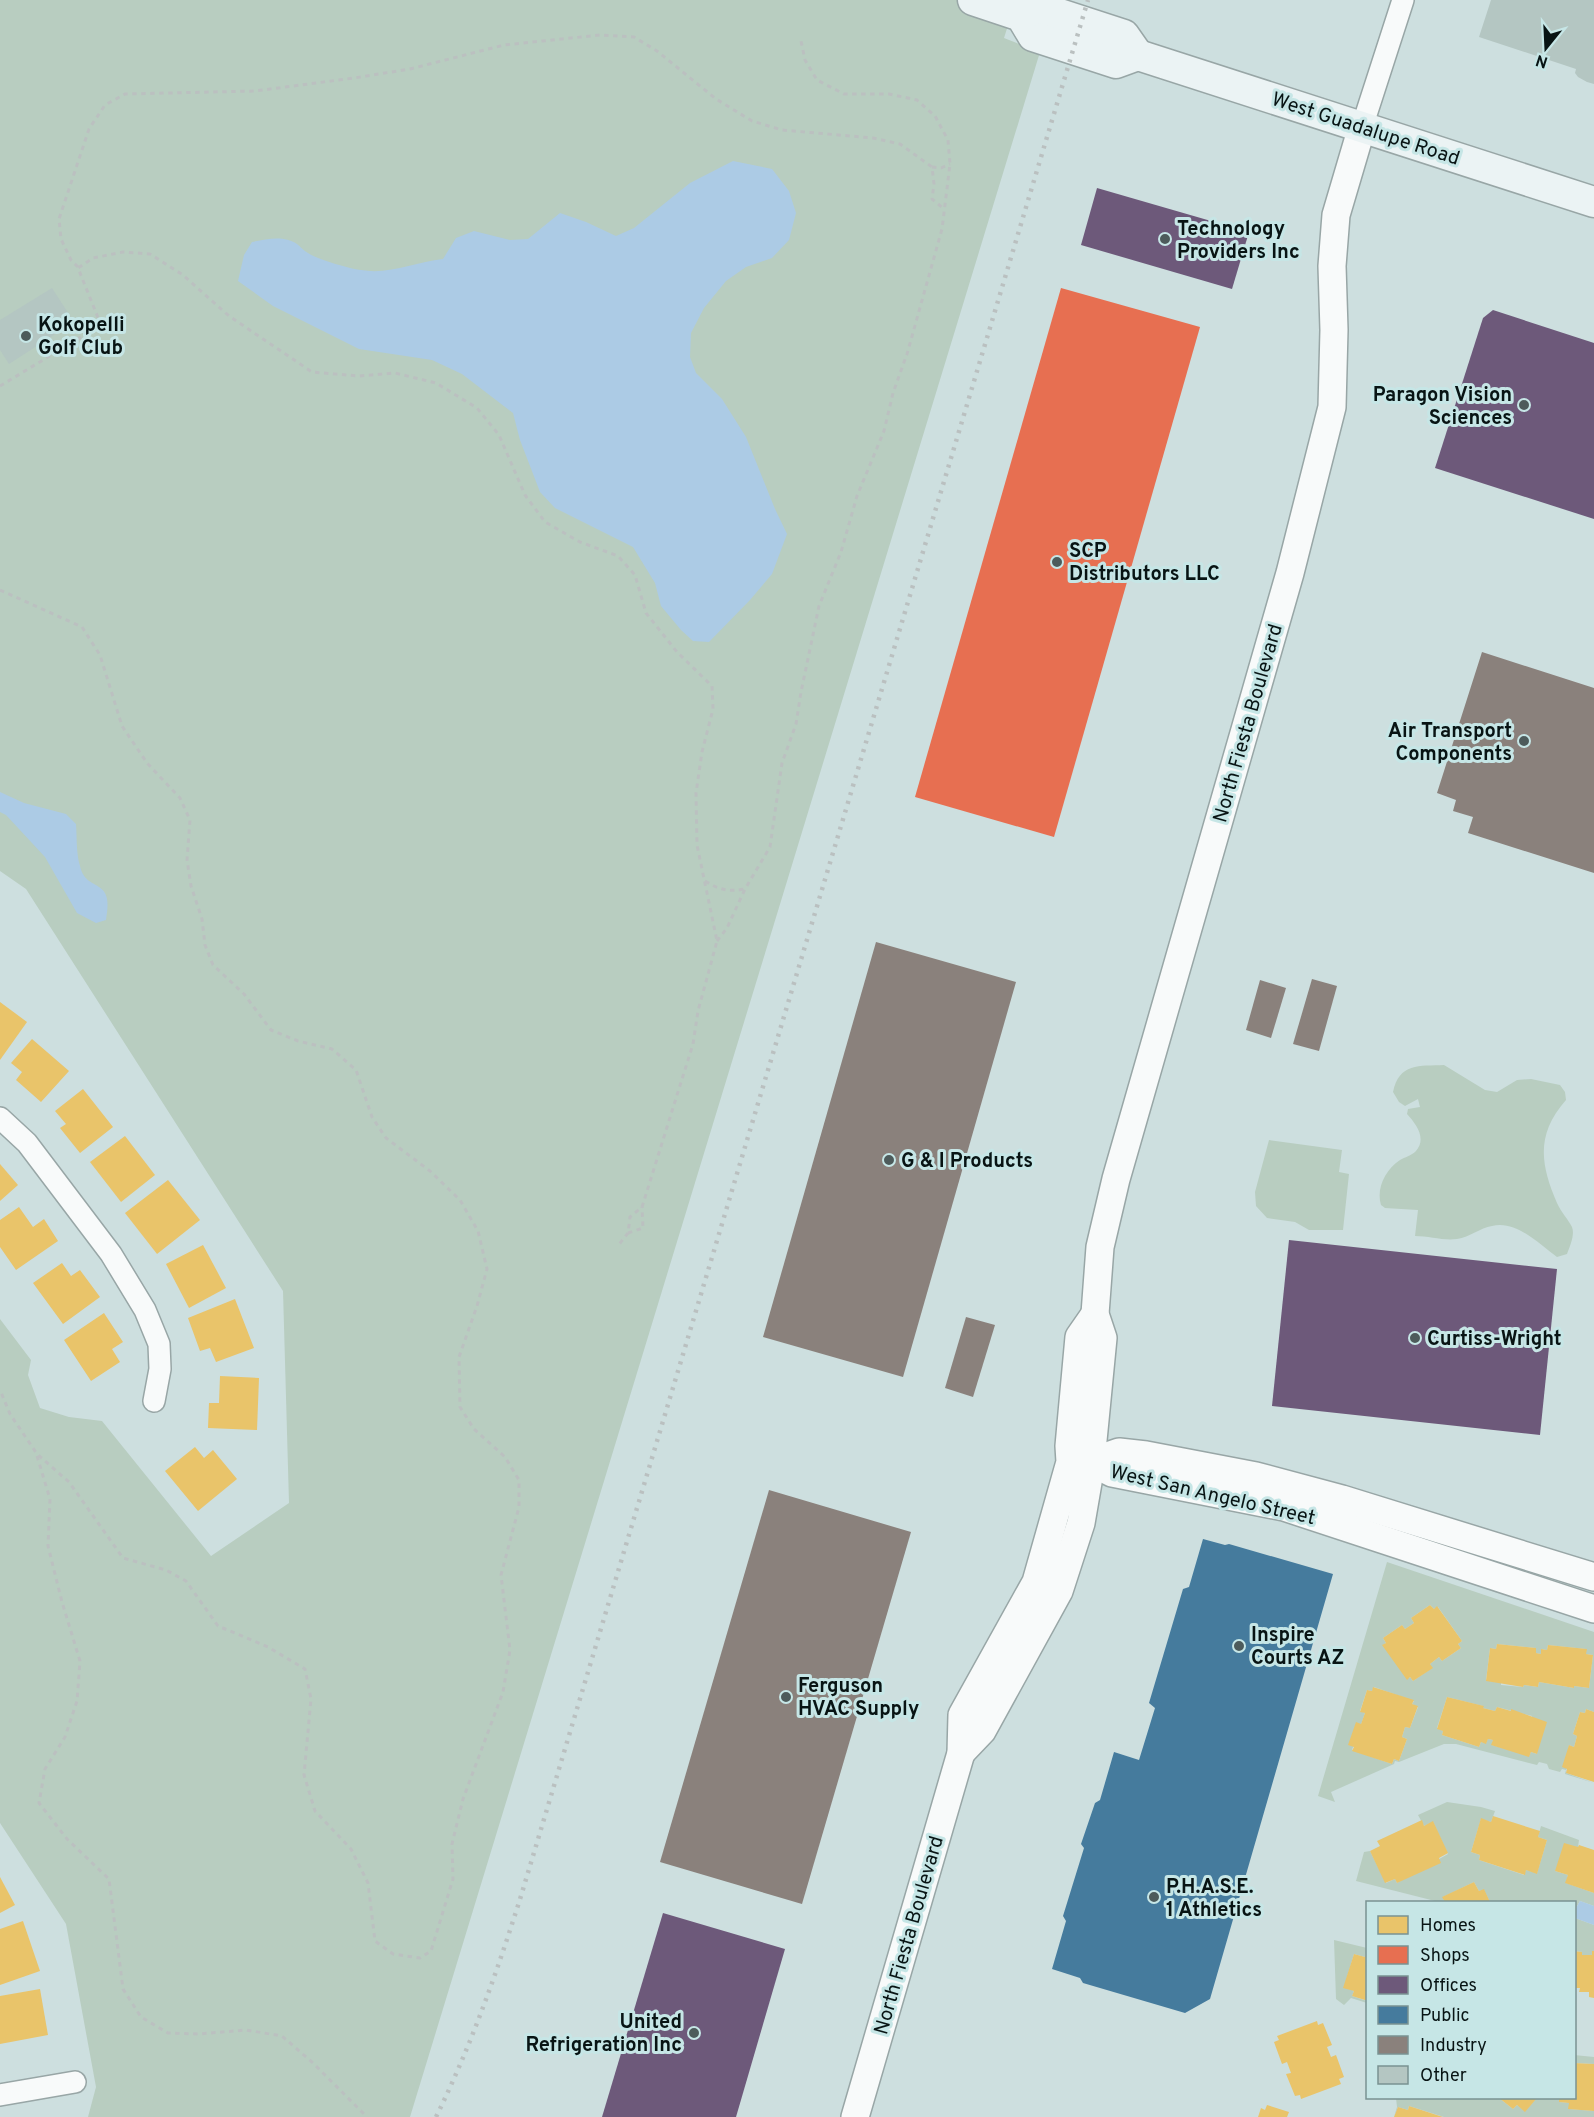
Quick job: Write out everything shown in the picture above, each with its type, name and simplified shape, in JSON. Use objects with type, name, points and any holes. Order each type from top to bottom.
[{"type":"main road","name":"West Guadalupe Road","points":[[973,0],[1024,8],[1038,7],[1124,35],[1138,55],[1594,202]]},
{"type":"street","points":[[1362,127],[1403,0]]},
{"type":"street","name":"North Fiesta Boulevard","points":[[855,2117],[961,1753],[982,1731],[1059,1591],[1081,1523],[1080,1462],[1103,1338],[1095,1314],[1100,1247],[1116,1179],[1290,573],[1332,407],[1334,330],[1332,266],[1336,215],[1362,127]]},
{"type":"street","points":[[0,1118],[27,1143],[111,1254],[145,1310],[159,1344],[160,1369],[154,1401]]},
{"type":"street","name":"West San Angelo Street","points":[[1080,1462],[1119,1452],[1256,1476],[1342,1499],[1594,1577]]},
{"type":"street","name":"West San Angelo Street","points":[[1080,1462],[1112,1473],[1284,1507],[1594,1609]]},
{"type":"street","points":[[0,2095],[75,2082]]},
{"type":"path","points":[[0,386],[101,325],[78,268],[71,260],[61,239],[59,219],[89,129],[105,105],[125,94],[255,91],[410,69],[504,45],[600,35],[634,37],[657,51],[716,99],[752,121],[782,130],[873,138],[900,144],[932,167],[941,168],[950,164]]},
{"type":"path","points":[[628,1233],[643,1228],[642,1207],[693,1044],[698,1011],[717,941],[727,928],[770,847],[782,763],[796,724],[819,606],[841,552],[857,496],[884,431],[893,393],[907,354],[942,229],[950,164],[948,140],[935,116],[917,100],[889,94],[844,94],[817,80],[806,60],[801,41]]},
{"type":"path","points":[[932,167],[934,184],[932,199],[944,209]]},
{"type":"path","points":[[78,268],[93,258],[123,252],[150,254],[183,275],[229,316],[312,372],[359,376],[395,373],[436,383],[477,408],[499,435],[525,495],[545,522],[580,542],[618,556],[635,575],[646,613],[677,652],[712,686],[713,709],[702,752],[696,793],[697,844],[717,941]]},
{"type":"path","points":[[0,590],[82,627],[100,655],[122,726],[147,763],[180,798],[190,820],[188,860],[191,885],[202,919],[205,945],[213,965],[244,994],[271,1029],[298,1041],[332,1050],[356,1070],[372,1117],[386,1138],[430,1171],[460,1200],[478,1231],[487,1269],[459,1357],[460,1407],[474,1429],[505,1456],[519,1480],[519,1507],[501,1575],[510,1650],[502,1692],[463,1799],[452,1844],[453,1879],[432,1951],[420,1958],[393,1954],[375,1941],[368,1883],[351,1849],[315,1811],[304,1774],[311,1700],[305,1669],[268,1647],[218,1626],[186,1581],[166,1570],[123,1558],[69,1482],[37,1454],[10,1414],[0,1390]]},
{"type":"path","points":[[705,881],[720,890],[730,892],[746,889]]},
{"type":"path","points":[[617,1248],[628,1233],[630,1217],[642,1207]]},
{"type":"path","points":[[37,1454],[50,1499],[48,1546],[80,1661],[77,1701],[65,1737],[45,1769],[39,1803],[67,1839],[109,1879],[123,1989],[141,2017],[168,2033],[199,2034],[246,2030],[282,2036],[314,2063],[367,2117]]},
{"type":"green space","name":"Kokopelli Golf Club","points":[[0,0],[1016,0],[1004,38],[1040,52],[410,2117],[88,2117],[96,2087],[66,1924],[0,1823],[0,1319],[31,1360],[28,1375],[40,1408],[69,1417],[102,1421],[211,1556],[289,1503],[283,1291],[26,889],[0,871]]},
{"type":"green space","points":[[1444,1065],[1485,1090],[1497,1092],[1517,1080],[1531,1079],[1560,1085],[1565,1092],[1566,1100],[1556,1113],[1545,1137],[1544,1162],[1551,1189],[1573,1230],[1567,1254],[1557,1257],[1534,1239],[1510,1226],[1488,1227],[1457,1239],[1415,1236],[1418,1210],[1385,1208],[1381,1205],[1381,1186],[1386,1174],[1400,1160],[1416,1151],[1420,1141],[1419,1131],[1407,1114],[1408,1109],[1420,1107],[1418,1099],[1405,1106],[1399,1102],[1393,1092],[1396,1083],[1405,1071],[1411,1068]]},
{"type":"green space","points":[[1269,1140],[1342,1150],[1339,1172],[1349,1174],[1343,1230],[1309,1230],[1295,1222],[1267,1218],[1256,1206],[1255,1192]]},
{"type":"green space","points":[[1387,1562],[1594,1632],[1594,1712],[1586,1709],[1585,1713],[1580,1712],[1573,1734],[1577,1736],[1574,1747],[1569,1745],[1566,1773],[1594,1783],[1565,1774],[1566,1770],[1562,1769],[1560,1772],[1549,1769],[1547,1764],[1539,1762],[1537,1765],[1456,1744],[1444,1744],[1399,1762],[1395,1761],[1394,1764],[1331,1792],[1335,1802],[1318,1796]],"holes":[[[1430,1605],[1434,1609],[1438,1607],[1462,1641],[1458,1644],[1461,1648],[1442,1661],[1439,1657],[1430,1664],[1432,1668],[1413,1681],[1410,1677],[1407,1679],[1383,1645],[1386,1643],[1383,1638],[1402,1625],[1405,1629],[1414,1623],[1411,1618]],[[1497,1644],[1536,1648],[1536,1653],[1541,1654],[1541,1649],[1547,1650],[1548,1645],[1586,1649],[1586,1654],[1593,1655],[1589,1688],[1539,1682],[1538,1687],[1524,1685],[1523,1687],[1501,1685],[1501,1683],[1486,1680],[1490,1648],[1496,1649]],[[1374,1687],[1414,1701],[1412,1704],[1418,1707],[1410,1728],[1405,1727],[1402,1737],[1407,1739],[1399,1761],[1394,1759],[1392,1764],[1352,1750],[1365,1713],[1360,1711],[1367,1690],[1372,1691]],[[1447,1697],[1495,1711],[1497,1707],[1532,1716],[1537,1754],[1531,1752],[1529,1756],[1492,1745],[1493,1740],[1488,1739],[1486,1743],[1481,1742],[1479,1747],[1442,1735],[1443,1731],[1437,1728]]]},
{"type":"green space","points":[[1447,1802],[1495,1811],[1491,1822],[1481,1819],[1471,1852],[1480,1855],[1479,1860],[1524,1875],[1526,1870],[1537,1873],[1547,1840],[1538,1837],[1541,1826],[1579,1840],[1578,1847],[1555,1871],[1568,1875],[1566,1883],[1594,1893],[1594,1906],[1580,1901],[1576,1908],[1576,1901],[1490,1901],[1484,1890],[1479,1891],[1474,1882],[1443,1897],[1445,1901],[1435,1901],[1356,1881],[1364,1852],[1370,1851],[1386,1883],[1395,1879],[1397,1883],[1448,1854],[1433,1822],[1424,1826],[1418,1815]]},
{"type":"green space","points":[[1576,1918],[1594,1925],[1594,1951],[1592,1955],[1582,1955],[1582,1952],[1576,1951]]},
{"type":"green space","points":[[1334,1940],[1366,1948],[1365,1957],[1354,1954],[1344,1987],[1354,1991],[1352,1996],[1366,2001],[1366,2003],[1351,1998],[1344,2005],[1336,1999]]},
{"type":"green space","points":[[1576,2055],[1594,2057],[1594,2064],[1576,2063]]},
{"type":"green space","points":[[1396,2099],[1500,2099],[1513,2109],[1517,2105],[1525,2111],[1536,2099],[1559,2099],[1559,2102],[1569,2103],[1569,2109],[1594,2111],[1594,2117],[1444,2117],[1409,2106],[1408,2110],[1398,2107],[1394,2117],[1397,2107]]},
{"type":"water","points":[[733,161],[772,169],[789,191],[796,213],[789,240],[772,258],[746,267],[726,281],[704,308],[691,333],[690,357],[696,373],[722,399],[746,437],[787,534],[772,574],[709,642],[693,641],[661,606],[655,583],[633,547],[555,508],[540,492],[520,440],[513,413],[462,374],[432,360],[359,349],[273,306],[238,281],[244,255],[252,242],[269,239],[287,239],[319,258],[349,268],[382,271],[443,259],[456,238],[474,231],[510,240],[528,239],[560,213],[616,236],[634,228],[690,183]]},
{"type":"water","points":[[0,792],[24,803],[66,814],[76,824],[80,866],[83,875],[99,887],[107,897],[106,920],[96,923],[77,913],[45,857],[6,815],[0,812]]},
{"type":"water","points":[[1580,1901],[1594,1906],[1594,1925],[1576,1918],[1576,1908]]},
{"type":"building: Homes","points":[[0,1002],[27,1022],[0,1060]]},
{"type":"building: Homes","points":[[32,1039],[69,1071],[41,1102],[16,1080],[22,1072],[11,1063]]},
{"type":"building: Homes","points":[[83,1089],[113,1127],[80,1153],[60,1128],[66,1124],[55,1111]]},
{"type":"building: Homes","points":[[125,1136],[155,1175],[121,1202],[90,1162]]},
{"type":"building: Homes","points":[[0,1164],[18,1185],[0,1201]]},
{"type":"building: Homes","points":[[168,1180],[200,1220],[157,1254],[125,1213]]},
{"type":"building: Homes","points":[[19,1207],[33,1227],[44,1219],[58,1241],[16,1270],[0,1247],[0,1220]]},
{"type":"building: Homes","points":[[203,1245],[226,1288],[189,1308],[166,1264]]},
{"type":"building: Homes","points":[[62,1263],[71,1276],[80,1270],[100,1297],[63,1324],[33,1283]]},
{"type":"building: Homes","points":[[235,1299],[254,1348],[216,1362],[210,1348],[200,1351],[188,1318]]},
{"type":"building: Homes","points":[[104,1313],[123,1342],[112,1349],[120,1362],[91,1381],[64,1340]]},
{"type":"building: Homes","points":[[220,1376],[259,1378],[257,1430],[208,1428],[209,1403],[219,1403]]},
{"type":"building: Homes","points":[[195,1447],[204,1458],[213,1450],[237,1479],[198,1511],[165,1471]]},
{"type":"building: Homes","points":[[1430,1605],[1434,1609],[1437,1606],[1462,1641],[1458,1644],[1461,1648],[1442,1661],[1439,1657],[1430,1664],[1433,1668],[1413,1681],[1410,1677],[1407,1680],[1382,1645],[1386,1643],[1383,1638],[1402,1625],[1405,1629],[1414,1623],[1411,1618]]},
{"type":"building: Homes","points":[[1497,1644],[1536,1648],[1536,1653],[1541,1654],[1541,1649],[1547,1650],[1548,1645],[1587,1649],[1586,1654],[1593,1655],[1589,1688],[1539,1682],[1538,1687],[1524,1685],[1523,1687],[1486,1681],[1490,1648],[1496,1649]]},
{"type":"building: Homes","points":[[1373,1687],[1414,1700],[1412,1704],[1418,1706],[1410,1728],[1405,1727],[1402,1737],[1407,1739],[1399,1761],[1394,1759],[1392,1764],[1352,1751],[1354,1747],[1348,1745],[1356,1722],[1361,1724],[1365,1713],[1360,1712],[1367,1690],[1372,1691]]},
{"type":"building: Homes","points":[[1447,1697],[1495,1711],[1497,1707],[1511,1711],[1511,1709],[1547,1722],[1537,1754],[1531,1752],[1529,1757],[1491,1745],[1493,1740],[1488,1739],[1486,1744],[1481,1742],[1479,1747],[1442,1735],[1443,1731],[1437,1729]]},
{"type":"building: Homes","points":[[1586,1709],[1594,1712],[1594,1782],[1566,1773],[1567,1769],[1562,1767],[1569,1745],[1574,1747],[1577,1736],[1573,1734],[1580,1712],[1585,1713]]},
{"type":"building: Homes","points":[[1493,1816],[1540,1831],[1538,1837],[1547,1840],[1537,1874],[1526,1870],[1525,1875],[1479,1860],[1480,1855],[1471,1852],[1481,1818],[1491,1822]]},
{"type":"building: Homes","points":[[1422,1820],[1424,1826],[1433,1821],[1448,1853],[1439,1858],[1441,1863],[1397,1883],[1395,1879],[1385,1883],[1370,1851],[1380,1846],[1377,1841]]},
{"type":"building: Homes","points":[[1564,1843],[1594,1850],[1594,1893],[1565,1883],[1568,1875],[1555,1871]]},
{"type":"building: Homes","points":[[0,1877],[15,1905],[0,1913]]},
{"type":"building: Homes","points":[[1474,1882],[1479,1891],[1484,1889],[1490,1901],[1444,1901],[1442,1897]]},
{"type":"building: Homes","points":[[23,1921],[40,1971],[0,1985],[0,1929]]},
{"type":"building: Homes","points":[[1576,1951],[1582,1952],[1582,1955],[1592,1955],[1594,1951],[1594,1998],[1589,1997],[1589,1992],[1579,1992],[1580,1988],[1576,1988]]},
{"type":"building: Homes","points":[[1354,1954],[1365,1957],[1366,1954],[1366,2000],[1352,1996],[1354,1991],[1343,1988]]},
{"type":"building: Homes","points":[[40,1989],[48,2035],[0,2044],[0,1996]]},
{"type":"building: Homes","points":[[1317,2021],[1318,2025],[1323,2023],[1332,2045],[1327,2047],[1331,2057],[1336,2055],[1344,2077],[1339,2079],[1341,2084],[1301,2099],[1300,2095],[1295,2096],[1286,2074],[1291,2073],[1287,2062],[1282,2064],[1274,2042],[1279,2040],[1277,2036]]},
{"type":"building: Homes","points":[[1576,2063],[1594,2064],[1594,2111],[1568,2109],[1569,2103],[1559,2102],[1559,2099],[1576,2099]]},
{"type":"building: Homes","points":[[1500,2099],[1536,2099],[1525,2112],[1517,2105],[1513,2109]]},
{"type":"building: Homes","points":[[1267,2105],[1289,2112],[1287,2117],[1258,2117],[1261,2108],[1265,2110]]},
{"type":"building: Homes","points":[[1409,2106],[1443,2117],[1394,2117],[1398,2107],[1408,2110]]},
{"type":"building: Shops","name":"SCP Distributors LLC","points":[[1061,288],[1200,327],[1054,837],[915,797]]},
{"type":"building: Offices","name":"Technology Providers Inc","points":[[1097,188],[1249,232],[1232,289],[1081,245]]},
{"type":"building: Offices","name":"Paragon Vision Sciences","points":[[1493,310],[1594,343],[1594,519],[1435,468],[1483,318]]},
{"type":"building: Offices","name":"Curtiss-Wright","points":[[1289,1240],[1557,1269],[1540,1435],[1272,1406]]},
{"type":"building: Offices","name":"United Refrigeration Inc","points":[[663,1913],[785,1949],[736,2117],[602,2117]]},
{"type":"building: Public","points":[[1203,1539],[1229,1544],[1333,1574],[1210,1999],[1185,2013],[1083,1983],[1080,1978],[1052,1969],[1066,1921],[1063,1916],[1084,1848],[1081,1844],[1095,1803],[1100,1800],[1114,1752],[1139,1760],[1155,1708],[1149,1703],[1183,1589],[1189,1587]]},
{"type":"building: Industry","name":"Air Transport Components","points":[[1482,652],[1594,688],[1594,873],[1468,833],[1473,817],[1453,811],[1456,800],[1437,793]]},
{"type":"building: Industry","name":"G & I Products","points":[[876,942],[1016,982],[903,1377],[763,1337]]},
{"type":"building: Industry","points":[[1312,979],[1337,986],[1319,1051],[1293,1044]]},
{"type":"building: Industry","points":[[1260,980],[1286,988],[1271,1038],[1246,1030]]},
{"type":"building: Industry","points":[[966,1317],[995,1325],[973,1397],[945,1388]]},
{"type":"building: Industry","name":"Ferguson HVAC Supply","points":[[769,1490],[911,1532],[802,1904],[660,1862]]},
{"type":"building: Other","points":[[1491,0],[1594,0],[1594,84],[1578,77],[1575,73],[1576,69],[1479,37]]},
{"type":"building: Other","name":"Kokopelli Golf Club","points":[[52,288],[74,322],[9,364],[0,350],[0,320]]},
{"type":"railway","points":[[436,2117],[483,2008],[521,1896],[1088,0]]},
{"type":"place","name":"Technology Providers Inc","points":[[1165,239]]},
{"type":"place","name":"Kokopelli Golf Club","points":[[26,336]]},
{"type":"place","name":"Paragon Vision Sciences","points":[[1524,405]]},
{"type":"place","name":"SCP Distributors LLC","points":[[1057,562]]},
{"type":"place","name":"Air Transport Components","points":[[1524,741]]},
{"type":"place","name":"G & I Products","points":[[889,1160]]},
{"type":"place","name":"Curtiss-Wright","points":[[1415,1338]]},
{"type":"place","name":"Inspire Courts AZ","points":[[1239,1646]]},
{"type":"place","name":"Ferguson HVAC Supply","points":[[786,1697]]},
{"type":"place","name":"P.H.A.S.E. 1 Athletics","points":[[1154,1897]]},
{"type":"place","name":"United Refrigeration Inc","points":[[694,2033]]}]
